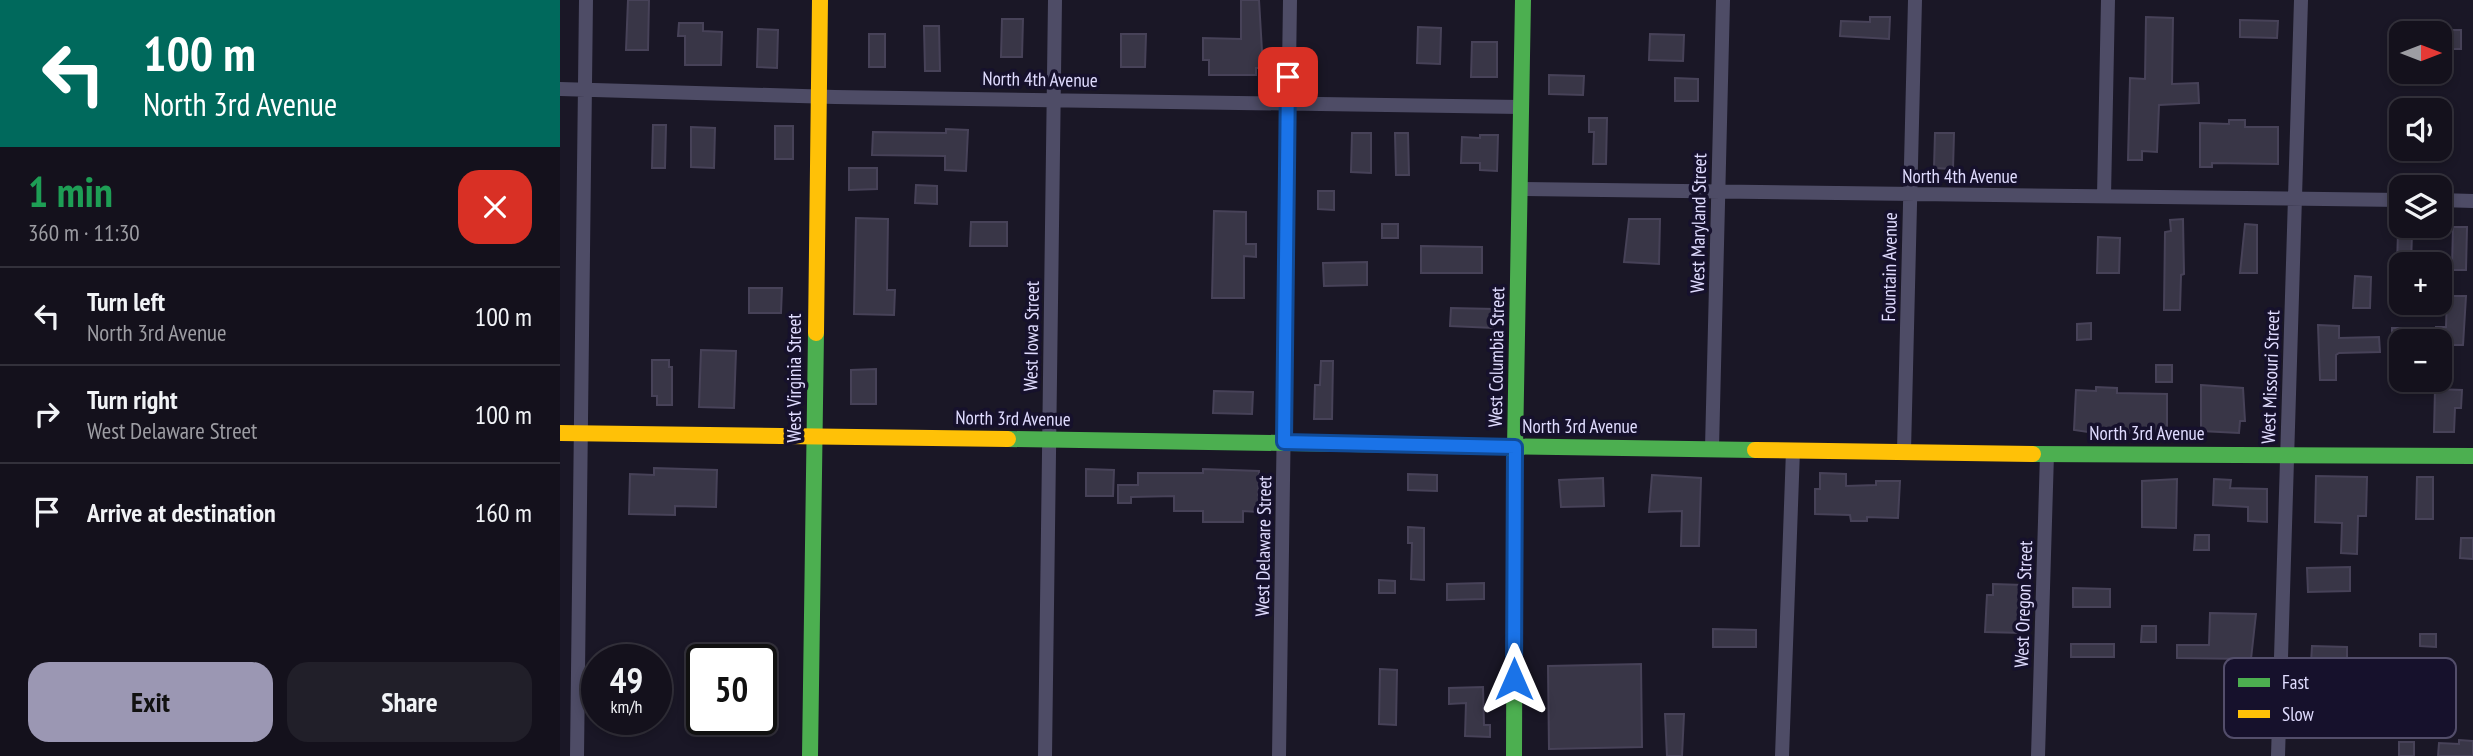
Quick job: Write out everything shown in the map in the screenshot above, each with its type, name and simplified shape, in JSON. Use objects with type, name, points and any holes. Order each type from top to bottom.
[{"type":"street","points":[[577,756],[586,0]]},
{"type":"street","name":"West Virginia Street","points":[[810,756],[820,0]]},
{"type":"street","name":"West Iowa Street","points":[[1045,756],[1055,0]]},
{"type":"street","name":"West Delaware Street","points":[[1279,756],[1290,0]]},
{"type":"street","name":"West Columbia Street","points":[[1514,756],[1515,447],[1523,0]]},
{"type":"street","name":"West Maryland Street","points":[[1712,448],[1723,0]]},
{"type":"street","name":"Fountain Avenue","points":[[1904,450],[1915,0]]},
{"type":"street","points":[[2104,195],[2108,0]]},
{"type":"street","name":"West Missouri Street","points":[[2281,658],[2301,0]]},
{"type":"street","name":"North 4th Avenue","points":[[560,89],[819,96],[1520,107]]},
{"type":"street","name":"North 4th Avenue","points":[[1519,189],[2389,200]]},
{"type":"street","points":[[2452,200],[2473,201]]},
{"type":"street","name":"North 3rd Avenue","points":[[560,433],[2047,454],[2473,456]]},
{"type":"street","points":[[1782,756],[1793,450]]},
{"type":"street","name":"West Oregon Street","points":[[2038,756],[2047,454]]},
{"type":"street","name":"West Missouri Street","points":[[2278,756],[2279,738]]},
{"type":"building","points":[[628,0],[649,0],[648,50],[626,50]]},
{"type":"building","points":[[1241,0],[1259,0],[1263,68],[1256,68],[1256,75],[1209,75],[1209,60],[1203,60],[1203,38],[1241,39]]},
{"type":"building","points":[[1870,17],[1890,17],[1889,39],[1840,36],[1841,21],[1870,22]]},
{"type":"building","points":[[2146,17],[2173,18],[2172,84],[2198,83],[2199,103],[2159,105],[2157,152],[2142,151],[2142,160],[2128,160],[2130,78],[2145,79]]},
{"type":"building","points":[[1002,19],[1023,19],[1022,57],[1001,57]]},
{"type":"building","points":[[2240,20],[2278,21],[2277,38],[2240,37]]},
{"type":"building","points":[[679,23],[703,23],[703,31],[722,32],[721,65],[685,65],[685,36],[678,36]]},
{"type":"building","points":[[924,26],[939,26],[940,71],[925,71]]},
{"type":"building","points":[[1418,27],[1441,28],[1440,64],[1417,63]]},
{"type":"building","points":[[758,29],[778,30],[777,68],[757,67]]},
{"type":"building","points":[[2452,30],[2461,30],[2461,49],[2452,49]]},
{"type":"building","points":[[869,34],[885,34],[885,67],[869,67]]},
{"type":"building","points":[[1121,34],[1146,34],[1145,67],[1121,67]]},
{"type":"building","points":[[1650,34],[1684,35],[1683,61],[1649,60]]},
{"type":"building","points":[[1472,42],[1497,42],[1497,77],[1471,77]]},
{"type":"building","points":[[1549,75],[1584,76],[1583,95],[1549,94]]},
{"type":"building","points":[[1675,78],[1698,79],[1698,101],[1675,101]]},
{"type":"building","points":[[1589,118],[1607,118],[1606,164],[1593,164],[1594,132],[1589,132]]},
{"type":"building","points":[[2229,120],[2245,120],[2245,127],[2278,127],[2278,164],[2212,163],[2212,167],[2200,167],[2200,123],[2229,124]]},
{"type":"building","points":[[653,125],[666,125],[665,168],[652,168]]},
{"type":"building","points":[[775,126],[793,126],[793,159],[775,159]]},
{"type":"building","points":[[691,127],[715,128],[714,168],[691,167]]},
{"type":"building","points":[[946,129],[968,130],[966,171],[945,170],[945,156],[872,155],[873,132],[946,133]]},
{"type":"building","points":[[1352,133],[1371,133],[1371,173],[1351,172]]},
{"type":"building","points":[[1395,133],[1408,133],[1409,175],[1396,175]]},
{"type":"building","points":[[1935,133],[1954,133],[1953,169],[1934,168]]},
{"type":"building","points":[[1480,135],[1498,135],[1497,171],[1480,170],[1480,163],[1461,163],[1462,137],[1480,138]]},
{"type":"building","points":[[849,168],[877,168],[877,189],[849,190]]},
{"type":"building","points":[[916,185],[937,186],[937,204],[915,203]]},
{"type":"building","points":[[1318,191],[1334,191],[1334,210],[1318,209]]},
{"type":"building","points":[[1214,211],[1246,212],[1246,244],[1256,244],[1256,257],[1244,256],[1244,298],[1212,298]]},
{"type":"building","points":[[856,218],[888,219],[887,290],[895,290],[894,315],[854,314]]},
{"type":"building","points":[[1629,219],[1660,219],[1659,264],[1624,262]]},
{"type":"building","points":[[2183,219],[2184,274],[2181,275],[2180,310],[2164,310],[2165,232],[2171,231],[2170,220]]},
{"type":"building","points":[[971,222],[1007,222],[1007,246],[970,246]]},
{"type":"building","points":[[1382,224],[1398,224],[1398,238],[1382,238]]},
{"type":"building","points":[[2245,224],[2257,225],[2257,273],[2240,273]]},
{"type":"building","points":[[2453,227],[2467,227],[2466,270],[2452,270]]},
{"type":"building","points":[[2098,237],[2120,238],[2119,273],[2097,273]]},
{"type":"building","points":[[2398,238],[2412,238],[2411,252],[2397,252]]},
{"type":"building","points":[[1421,246],[1482,247],[1482,273],[1421,273]]},
{"type":"building","points":[[1367,262],[1367,285],[1324,286],[1323,263]]},
{"type":"building","points":[[2355,276],[2371,277],[2370,308],[2353,308]]},
{"type":"building","points":[[749,288],[782,288],[781,313],[749,313]]},
{"type":"building","points":[[2452,296],[2466,296],[2463,345],[2452,345],[2452,329],[2436,329],[2446,327],[2446,315],[2452,315]]},
{"type":"building","points":[[1451,308],[1495,309],[1494,328],[1450,326]]},
{"type":"building","points":[[2091,323],[2091,339],[2077,340],[2077,324]]},
{"type":"building","points":[[2318,325],[2339,326],[2339,338],[2379,337],[2380,352],[2339,353],[2336,355],[2336,380],[2320,380]]},
{"type":"building","points":[[701,350],[736,351],[734,408],[699,407]]},
{"type":"building","points":[[652,360],[669,360],[669,367],[672,367],[672,405],[657,405],[657,396],[652,396]]},
{"type":"building","points":[[1321,361],[1333,361],[1332,419],[1314,419],[1315,385],[1320,385]]},
{"type":"building","points":[[2156,365],[2172,365],[2172,382],[2156,382]]},
{"type":"building","points":[[876,369],[876,404],[851,404],[851,370]]},
{"type":"building","points":[[2201,385],[2243,388],[2245,421],[2240,421],[2239,433],[2201,431]]},
{"type":"building","points":[[2096,387],[2117,388],[2117,393],[2167,394],[2167,433],[2095,433],[2074,430],[2076,390],[2096,391]]},
{"type":"building","points":[[2462,390],[2461,408],[2455,408],[2454,432],[2434,432],[2435,392]]},
{"type":"building","points":[[1214,391],[1253,392],[1252,414],[1213,413]]},
{"type":"building","points":[[654,468],[717,470],[716,507],[675,506],[675,515],[629,514],[630,474],[654,475]]},
{"type":"building","points":[[1086,469],[1114,470],[1113,496],[1086,496]]},
{"type":"building","points":[[1203,469],[1259,471],[1258,512],[1243,511],[1243,522],[1203,522],[1203,511],[1174,511],[1174,496],[1131,497],[1131,503],[1118,503],[1118,485],[1138,485],[1138,473],[1203,473]]},
{"type":"building","points":[[1820,473],[1846,474],[1846,486],[1876,485],[1876,481],[1900,481],[1898,518],[1867,517],[1867,521],[1851,521],[1850,515],[1815,514],[1815,489],[1820,489]]},
{"type":"building","points":[[1408,474],[1437,475],[1437,491],[1408,490]]},
{"type":"building","points":[[1652,475],[1701,478],[1699,546],[1681,546],[1682,511],[1649,512]]},
{"type":"building","points":[[2316,476],[2367,477],[2366,516],[2358,516],[2357,554],[2341,553],[2342,523],[2315,522]]},
{"type":"building","points":[[2417,477],[2433,477],[2433,519],[2416,519]]},
{"type":"building","points":[[1603,478],[1604,506],[1561,507],[1559,480]]},
{"type":"building","points":[[2177,479],[2176,528],[2142,527],[2142,481]]},
{"type":"building","points":[[2214,479],[2231,480],[2230,488],[2267,489],[2267,522],[2248,521],[2248,507],[2213,505]]},
{"type":"building","points":[[1408,527],[1424,528],[1424,580],[1411,579],[1412,543],[1408,543]]},
{"type":"building","points":[[2195,535],[2209,535],[2209,550],[2194,550]]},
{"type":"building","points":[[2461,538],[2473,538],[2473,559],[2460,558]]},
{"type":"building","points":[[2350,567],[2350,591],[2308,592],[2307,568]]},
{"type":"building","points":[[1379,580],[1395,581],[1395,593],[1379,593]]},
{"type":"building","points":[[1484,583],[1484,599],[1447,600],[1447,584]]},
{"type":"building","points":[[1993,584],[2023,585],[2023,633],[1985,632],[1987,595],[1993,595]]},
{"type":"building","points":[[2073,588],[2110,589],[2110,607],[2073,607]]},
{"type":"building","points":[[2210,613],[2256,614],[2251,658],[2177,658],[2177,645],[2209,645]]},
{"type":"building","points":[[2142,626],[2156,626],[2156,642],[2141,642]]},
{"type":"building","points":[[1713,629],[1756,630],[1756,647],[1713,647]]},
{"type":"building","points":[[2420,634],[2436,634],[2436,647],[2420,646]]},
{"type":"building","points":[[2071,644],[2114,644],[2114,657],[2071,657]]},
{"type":"building","points":[[2312,646],[2347,647],[2347,658],[2311,658]]},
{"type":"building","points":[[1641,664],[1642,747],[1549,749],[1548,666]]},
{"type":"building","points":[[1380,669],[1397,670],[1396,725],[1379,724]]},
{"type":"building","points":[[1483,687],[1484,725],[1490,725],[1490,737],[1465,736],[1466,703],[1449,704],[1449,688]]},
{"type":"building","points":[[1665,714],[1684,714],[1682,756],[1667,756]]},
{"type":"building","points":[[2459,740],[2473,741],[2473,756],[2438,756],[2439,743],[2459,744]]},
{"type":"building","points":[[2399,742],[2414,742],[2414,756],[2399,756]]},
{"type":"traffic: fast","points":[[1514,756],[1515,447],[1523,0]]},
{"type":"traffic: fast","points":[[810,756],[816,333]]},
{"type":"traffic: fast","points":[[1008,439],[1755,450]]},
{"type":"traffic: fast","points":[[2033,454],[2473,456]]},
{"type":"traffic: slow","points":[[816,333],[820,0]]},
{"type":"traffic: slow","points":[[560,433],[1008,439]]},
{"type":"traffic: slow","points":[[1755,450],[2033,454]]},
{"type":"route","points":[[1288,77],[1284,442],[1515,447],[1514,679]]}]
